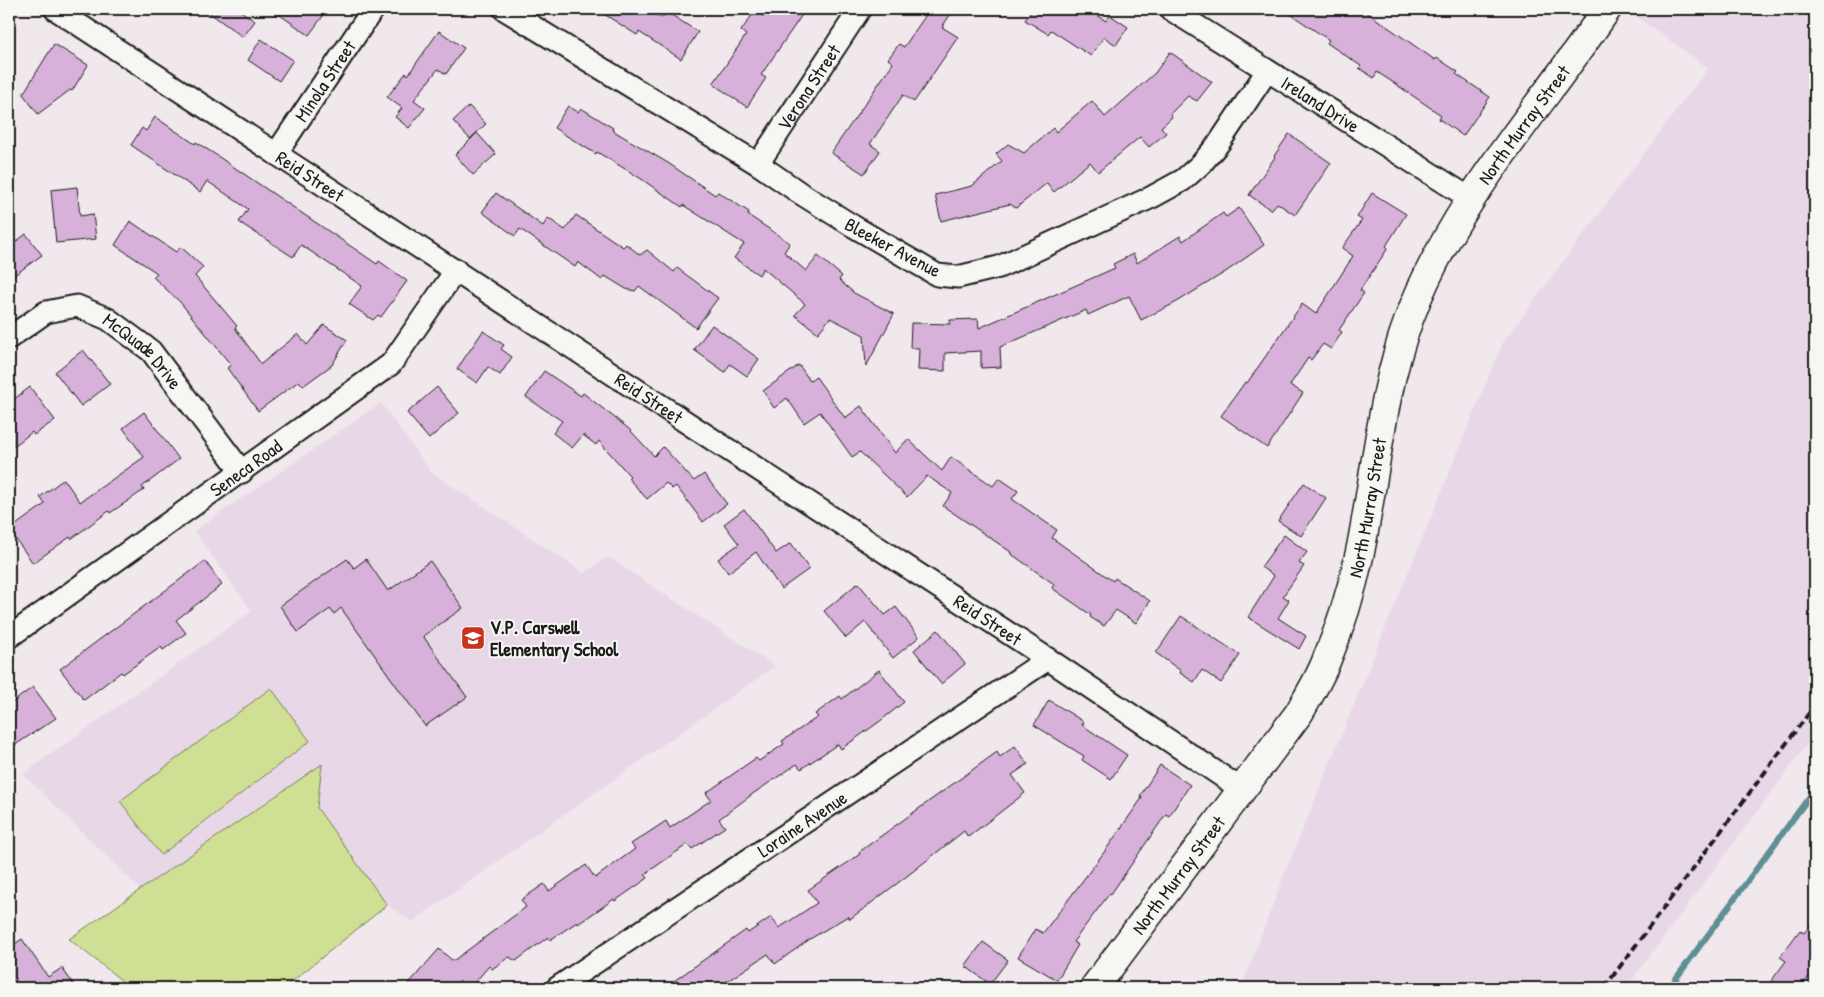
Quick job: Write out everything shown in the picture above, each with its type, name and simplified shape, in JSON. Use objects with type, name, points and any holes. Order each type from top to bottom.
[{"type":"street","name":"Reid Street","points":[[55,9],[1048,659],[1241,789]]},
{"type":"street","name":"Minola Street","points":[[276,154],[373,9]]},
{"type":"street","name":"Bleeker Avenue","points":[[504,9],[758,164],[800,193],[920,266],[937,275],[958,278],[999,267],[1152,197],[1183,180],[1202,164],[1219,143],[1267,71]]},
{"type":"street","name":"Verona Street","points":[[758,164],[860,9]]},
{"type":"street","name":"Ireland Drive","points":[[1170,9],[1471,199]]},
{"type":"street","name":"North Murray Street","points":[[1094,988],[1299,713],[1324,665],[1343,615],[1360,553],[1390,378],[1398,349],[1420,290],[1436,258],[1471,199],[1606,9]]},
{"type":"street","name":"Seneca Road","points":[[9,637],[391,364],[456,270]]},
{"type":"street","name":"McQuade Drive","points":[[9,338],[46,312],[54,310],[77,306],[108,319],[151,351],[242,472]]},
{"type":"street","name":"Loraine Avenue","points":[[557,988],[1048,659]]},
{"type":"shaded area","points":[[1626,9],[1815,9],[1815,734],[1626,988],[1241,988],[1288,865],[1503,342],[1708,68]]},
{"type":"shaded area","name":"V.P. Carswell Elementary School","points":[[381,403],[431,472],[584,573],[608,557],[775,666],[412,922],[255,815],[145,894],[23,774],[252,611],[194,531]]},
{"type":"green space","points":[[271,688],[310,741],[161,855],[120,801]]},
{"type":"green space","points":[[322,764],[317,808],[387,905],[284,988],[131,988],[69,939]]},
{"type":"building","points":[[204,9],[238,9],[255,21],[243,37]]},
{"type":"building","points":[[271,9],[313,9],[323,16],[309,35]]},
{"type":"building","points":[[596,9],[647,9],[662,18],[667,12],[698,32],[681,59],[639,32],[637,35]]},
{"type":"building","points":[[768,9],[806,9],[761,75],[766,78],[747,107],[713,84],[746,35],[741,31],[755,11],[763,16]]},
{"type":"building","points":[[930,9],[954,9],[942,27],[958,37],[914,102],[903,95],[870,144],[880,151],[864,174],[831,153],[893,63],[888,59],[899,44],[904,47]]},
{"type":"building","points":[[1033,9],[1088,9],[1106,21],[1110,15],[1128,27],[1116,45],[1104,37],[1091,56],[1051,30],[1048,34],[1025,20]]},
{"type":"building","points":[[1283,9],[1362,9],[1435,60],[1437,58],[1458,72],[1456,74],[1490,97],[1463,136],[1439,119],[1441,115],[1377,72],[1374,78],[1359,68],[1361,66],[1327,43],[1329,40]]},
{"type":"building","points":[[439,31],[464,48],[446,74],[438,69],[414,100],[425,108],[409,128],[395,117],[402,108],[387,97],[406,73],[408,75]]},
{"type":"building","points":[[261,39],[293,60],[279,81],[248,60]]},
{"type":"building","points":[[54,44],[88,65],[72,91],[70,90],[38,114],[23,94]]},
{"type":"building","points":[[1170,52],[1212,82],[1197,101],[1188,96],[1170,114],[1172,117],[1161,127],[1166,133],[1149,147],[1140,137],[1098,172],[1090,162],[1054,192],[1047,183],[1016,208],[1010,204],[941,221],[935,195],[972,186],[1002,161],[996,154],[1008,144],[1024,153],[1053,128],[1056,132],[1092,101],[1105,117],[1155,73]]},
{"type":"building","points":[[469,106],[486,124],[470,139],[453,121]]},
{"type":"building","points":[[568,106],[578,112],[581,108],[613,128],[612,130],[668,163],[715,195],[718,192],[749,212],[748,215],[790,243],[784,252],[806,271],[818,256],[842,276],[839,280],[854,293],[894,314],[866,367],[864,335],[830,318],[818,333],[795,315],[805,304],[763,268],[759,275],[734,258],[744,244],[683,205],[682,207],[640,178],[554,128]]},
{"type":"building","points":[[155,117],[195,144],[196,142],[216,155],[377,264],[379,261],[407,281],[381,317],[378,315],[373,320],[349,304],[362,286],[301,245],[293,257],[239,222],[248,209],[207,181],[200,192],[131,145],[142,128],[146,131]]},
{"type":"building","points":[[477,133],[496,154],[473,175],[455,155]]},
{"type":"building","points":[[1289,134],[1331,163],[1295,215],[1277,203],[1271,210],[1249,195]]},
{"type":"building","points":[[77,187],[80,216],[93,214],[96,239],[56,243],[51,190]]},
{"type":"building","points":[[496,193],[543,226],[548,218],[565,230],[576,215],[623,247],[626,244],[640,255],[647,250],[674,272],[677,268],[718,298],[696,328],[639,286],[635,291],[626,289],[605,276],[602,280],[578,262],[575,267],[520,229],[515,236],[482,212]]},
{"type":"building","points":[[1372,193],[1406,214],[1386,246],[1388,248],[1360,290],[1364,293],[1339,330],[1342,332],[1331,349],[1323,344],[1311,360],[1308,358],[1290,385],[1303,393],[1267,448],[1221,416],[1245,382],[1247,383],[1302,304],[1316,314],[1353,256],[1342,248],[1362,220],[1357,217]]},
{"type":"building","points":[[1239,208],[1264,245],[1177,302],[1141,320],[1129,296],[1088,315],[1086,310],[1000,347],[1001,367],[981,368],[981,351],[945,353],[945,371],[918,370],[919,348],[910,348],[911,323],[950,324],[950,320],[978,319],[979,328],[1115,268],[1113,264],[1133,254],[1137,263],[1180,236],[1183,241],[1223,213],[1226,217]]},
{"type":"building","points":[[130,221],[176,252],[181,247],[203,267],[195,276],[237,326],[235,328],[261,364],[298,334],[307,345],[324,325],[347,340],[332,365],[303,386],[299,381],[258,411],[227,368],[231,365],[180,302],[153,277],[157,273],[115,245]]},
{"type":"building","points":[[26,234],[42,255],[9,279],[9,247]]},
{"type":"building","points":[[712,325],[759,359],[747,376],[730,364],[725,372],[694,350]]},
{"type":"building","points":[[483,331],[504,345],[501,349],[512,357],[500,375],[488,367],[477,383],[457,369]]},
{"type":"building","points":[[83,350],[110,384],[81,406],[55,372]]},
{"type":"building","points":[[799,365],[810,381],[816,377],[845,418],[861,406],[895,453],[908,439],[942,471],[951,457],[993,486],[999,478],[1018,491],[1012,499],[1057,530],[1052,538],[1113,581],[1115,578],[1150,601],[1136,623],[1116,610],[1104,626],[1090,617],[1091,615],[1052,588],[1054,584],[943,506],[952,493],[927,476],[907,497],[860,452],[852,457],[820,412],[804,423],[787,398],[774,408],[763,391]]},
{"type":"building","points":[[544,371],[581,396],[583,393],[629,429],[654,456],[663,447],[694,481],[704,474],[727,504],[703,522],[676,486],[672,489],[666,483],[647,499],[628,478],[630,476],[599,441],[596,445],[583,435],[572,448],[553,433],[562,421],[526,397]]},
{"type":"building","points":[[30,387],[55,420],[34,435],[32,432],[9,450],[9,403]]},
{"type":"building","points":[[437,387],[459,413],[429,439],[407,413]]},
{"type":"building","points":[[144,412],[179,459],[142,487],[144,490],[110,513],[109,511],[71,539],[70,537],[33,563],[9,530],[45,504],[40,497],[64,479],[80,502],[144,457],[123,428]]},
{"type":"building","points":[[1304,483],[1326,498],[1301,536],[1278,521]]},
{"type":"building","points":[[744,509],[776,553],[791,543],[809,569],[781,589],[756,552],[728,573],[718,559],[739,544],[724,524]]},
{"type":"building","points":[[1284,535],[1307,552],[1299,563],[1304,566],[1283,596],[1289,600],[1278,618],[1306,636],[1299,649],[1248,617],[1274,576],[1261,567]]},
{"type":"building","name":"V.P. Carswell Elementary School","points":[[347,559],[354,568],[366,559],[388,591],[430,561],[463,608],[423,636],[467,697],[425,726],[341,608],[334,614],[330,609],[298,632],[280,606]]},
{"type":"building","points":[[205,561],[222,585],[176,620],[186,633],[163,650],[161,647],[123,674],[121,672],[84,700],[60,669]]},
{"type":"building","points":[[858,583],[885,615],[896,607],[919,637],[893,658],[865,622],[846,638],[824,611]]},
{"type":"building","points":[[1181,616],[1240,655],[1221,683],[1202,670],[1194,682],[1156,653]]},
{"type":"building","points":[[938,630],[965,664],[941,684],[914,650]]},
{"type":"building","points":[[879,670],[904,702],[841,749],[838,744],[801,769],[797,764],[754,793],[719,819],[725,827],[692,849],[688,844],[645,874],[648,878],[615,901],[614,899],[578,924],[577,922],[550,940],[548,937],[516,961],[509,957],[492,969],[489,966],[470,988],[405,988],[439,949],[453,961],[526,907],[521,900],[544,884],[549,891],[586,865],[595,878],[635,849],[631,844],[666,821],[670,828],[711,800],[706,793],[756,758],[759,761],[784,744],[782,741],[818,717],[815,714],[840,696],[842,699]]},
{"type":"building","points":[[33,687],[56,718],[9,749],[9,705]]},
{"type":"building","points":[[1049,700],[1084,722],[1082,725],[1127,755],[1111,779],[1082,760],[1084,756],[1034,725]]},
{"type":"building","points":[[1015,746],[1028,764],[1012,775],[1025,793],[968,837],[964,831],[850,919],[848,916],[810,939],[775,964],[768,954],[726,982],[731,988],[664,988],[746,930],[748,933],[771,917],[779,928],[817,903],[808,890],[860,854],[859,852],[997,752],[1000,757]]},
{"type":"building","points":[[1160,765],[1190,785],[1169,816],[1166,814],[1111,894],[1073,942],[1078,945],[1057,980],[1018,957],[1035,929],[1043,933],[1105,851],[1142,798],[1140,796]]},
{"type":"building","points":[[1815,920],[1815,969],[1800,988],[1766,988],[1786,961],[1780,957],[1800,930],[1804,933]]},
{"type":"building","points":[[22,939],[48,977],[62,968],[76,988],[9,988],[9,948]]},
{"type":"building","points":[[983,942],[1008,960],[990,984],[965,966]]},
{"type":"waterway","points":[[1669,988],[1815,789]]},
{"type":"railway","points":[[1604,988],[1815,705]]},
{"type":"place","name":"V.P. Carswell Elementary School","points":[[473,638]]}]
